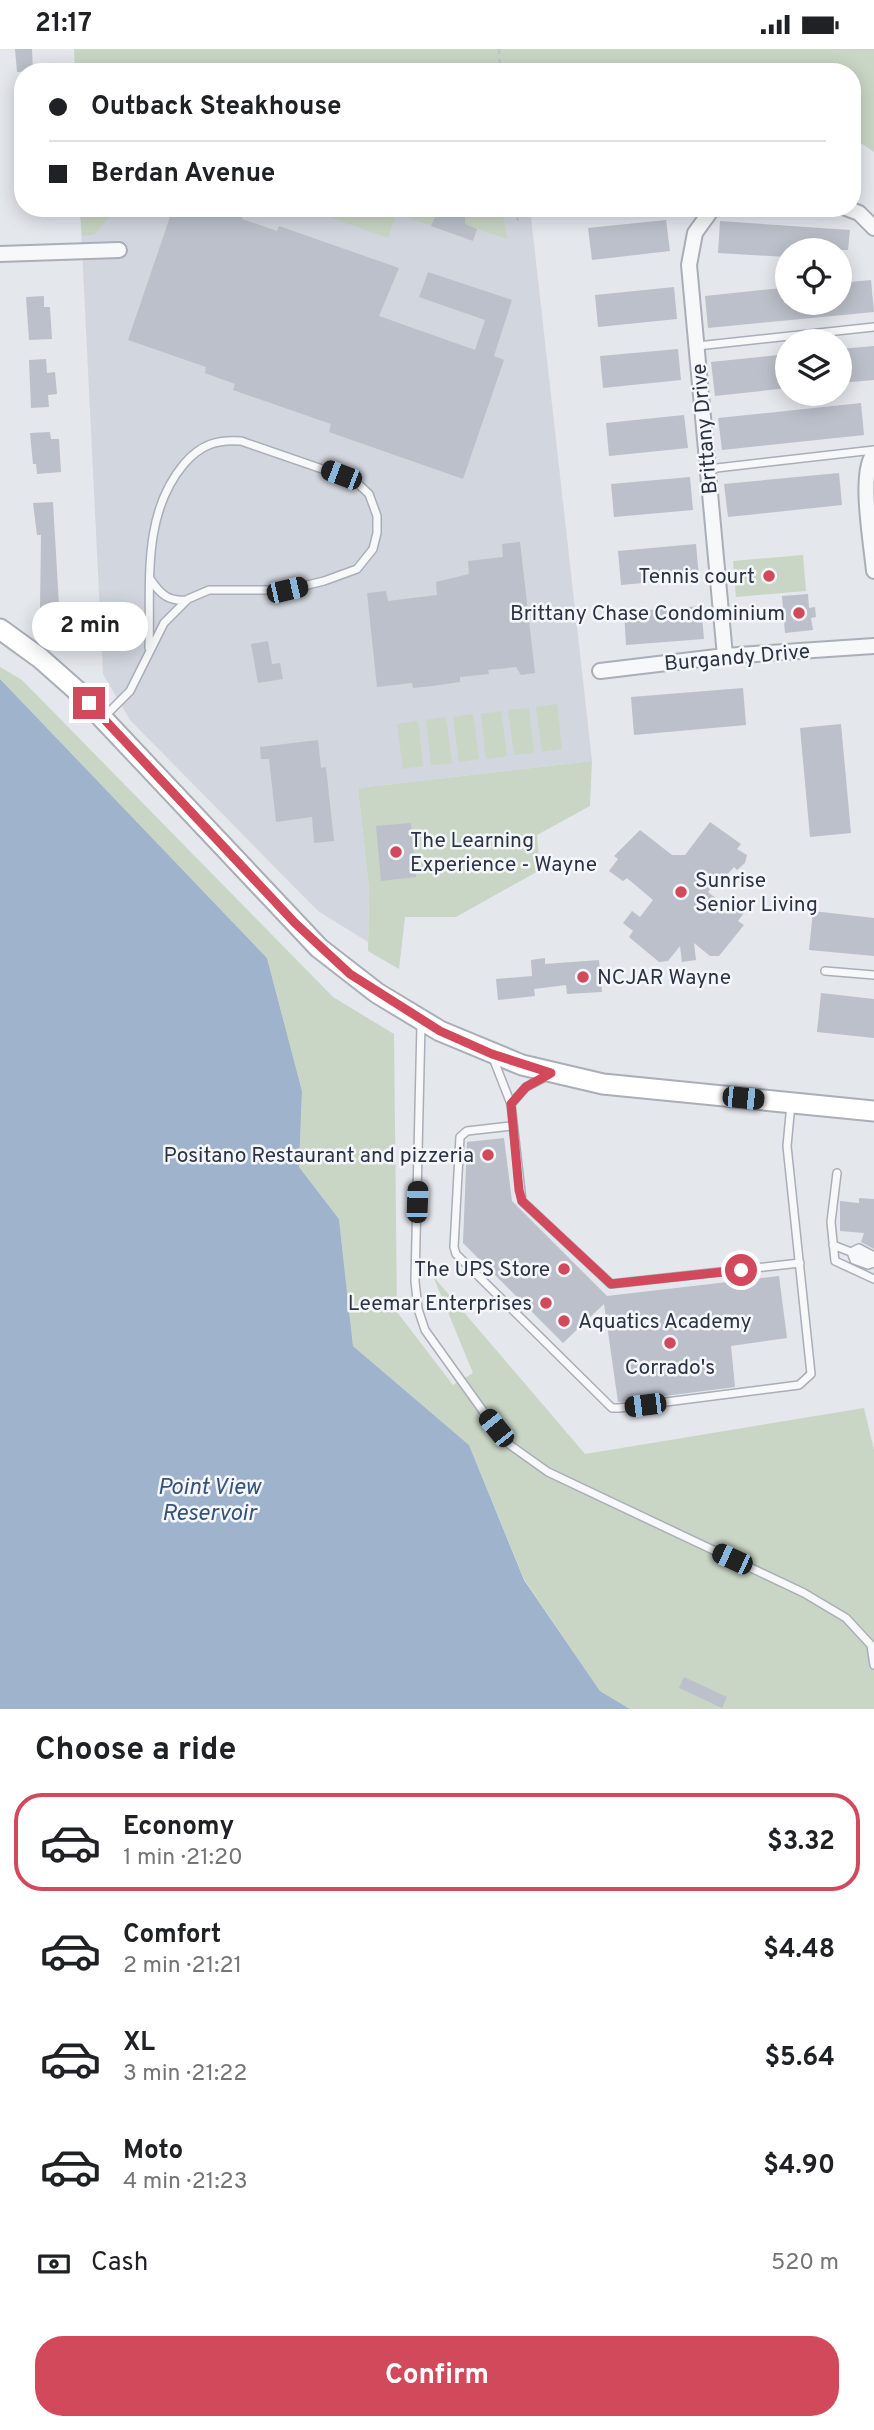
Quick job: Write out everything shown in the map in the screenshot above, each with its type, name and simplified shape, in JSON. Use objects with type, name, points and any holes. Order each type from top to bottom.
[{"type":"main road","points":[[0,629],[40,658],[103,718],[320,948],[368,986],[421,1020],[492,1054],[551,1073],[603,1084],[874,1111]]},
{"type":"street","points":[[861,215],[874,227]]},
{"type":"street","name":"Brittany Drive","points":[[707,217],[695,233],[689,265],[724,656]]},
{"type":"street","points":[[0,254],[119,250]]},
{"type":"street","points":[[874,452],[870,459],[867,482],[874,571]]},
{"type":"street","name":"Burgandy Drive","points":[[600,671],[724,656],[874,646]]},
{"type":"lane","points":[[696,346],[874,327]]},
{"type":"lane","points":[[103,718],[130,691],[149,648],[164,623],[188,599],[209,590],[287,590],[357,569],[373,549],[377,533],[377,516],[369,494],[354,480],[241,441],[222,440],[191,455],[162,497],[155,516],[149,648]]},
{"type":"lane","points":[[708,469],[874,452]]},
{"type":"lane","points":[[151,579],[160,593],[171,599],[188,599]]},
{"type":"lane","points":[[825,971],[874,975]]},
{"type":"lane","points":[[421,1020],[415,1281],[425,1330],[446,1355],[458,1379],[510,1445],[548,1472],[804,1593],[846,1618],[871,1645],[874,1665]]},
{"type":"lane","points":[[492,1054],[511,1104],[511,1126],[522,1201],[611,1284],[800,1263]]},
{"type":"lane","points":[[511,1104],[526,1087],[551,1073]]},
{"type":"lane","points":[[511,1126],[467,1131],[460,1137],[454,1247],[456,1254],[612,1408],[799,1385],[807,1379],[811,1367],[787,1146],[792,1103]]},
{"type":"lane","points":[[837,1173],[831,1222],[835,1261],[874,1279]]},
{"type":"lane","points":[[833,1245],[850,1252],[854,1260],[868,1265],[874,1260],[859,1248],[850,1252]]},
{"type":"path","points":[[517,217],[518,221]]},
{"type":"shaded area","points":[[80,217],[531,217],[592,761],[358,788],[369,889],[368,942],[318,911],[130,720],[103,674]]},
{"type":"green space","points":[[74,49],[874,49],[874,152],[861,143],[861,63],[75,63]]},
{"type":"green space","points":[[81,217],[109,217],[94,235],[82,236]]},
{"type":"green space","points":[[330,217],[395,217],[388,238]]},
{"type":"green space","points":[[406,217],[434,217],[431,225]]},
{"type":"green space","points":[[444,217],[503,217],[507,239]]},
{"type":"green space","name":"Tennis court","points":[[803,555],[806,591],[736,597],[733,561]]},
{"type":"green space","points":[[0,667],[22,680],[333,997],[394,1034],[397,1312],[453,1385],[473,1373],[433,1276],[585,1454],[864,1408],[874,1450],[874,1709],[630,1709],[600,1691],[524,1579],[469,1445],[353,1346],[339,1219],[299,1167],[302,1091],[267,958],[0,679]]},
{"type":"green space","points":[[557,704],[562,749],[542,752],[536,707]]},
{"type":"green space","points":[[529,708],[534,753],[514,755],[508,710]]},
{"type":"green space","points":[[501,711],[507,756],[486,759],[481,714]]},
{"type":"green space","points":[[473,714],[479,759],[459,762],[453,717]]},
{"type":"green space","points":[[446,717],[452,763],[431,765],[426,720]]},
{"type":"green space","points":[[418,721],[423,766],[403,769],[397,724]]},
{"type":"green space","points":[[592,761],[590,806],[537,835],[540,870],[456,917],[405,917],[399,969],[368,951],[369,889],[358,788]]},
{"type":"water","name":"Point View Reservoir","points":[[0,679],[267,958],[302,1091],[299,1167],[339,1219],[353,1346],[469,1445],[524,1580],[600,1691],[630,1709],[0,1709]]},
{"type":"building","points":[[15,49],[32,49],[33,63],[16,63]]},
{"type":"building","points":[[170,217],[243,217],[277,231],[279,226],[399,268],[379,316],[475,350],[485,320],[419,297],[428,272],[512,300],[494,356],[504,360],[463,479],[329,432],[331,424],[233,390],[235,384],[205,373],[206,367],[128,340]]},
{"type":"building","points":[[435,217],[465,217],[465,224],[477,229],[473,241],[431,226]]},
{"type":"building","points":[[666,220],[670,251],[592,260],[588,228]]},
{"type":"building","points":[[720,221],[850,230],[849,238],[775,238],[775,256],[718,253]]},
{"type":"building","points":[[871,280],[874,312],[852,314],[852,282]]},
{"type":"building","points":[[674,287],[677,319],[598,327],[595,295]]},
{"type":"building","points":[[775,289],[775,315],[843,315],[708,328],[705,296]]},
{"type":"building","points":[[44,296],[44,307],[50,307],[52,339],[29,340],[26,297]]},
{"type":"building","points":[[874,346],[874,380],[852,382],[852,348]]},
{"type":"building","points":[[678,349],[681,380],[603,388],[600,356]]},
{"type":"building","points":[[775,355],[775,389],[715,396],[711,362]]},
{"type":"building","points":[[46,359],[47,373],[55,372],[57,394],[48,395],[49,407],[31,408],[29,360]]},
{"type":"building","points":[[861,403],[864,435],[722,450],[718,418]]},
{"type":"building","points":[[684,415],[688,448],[609,456],[606,423]]},
{"type":"building","points":[[50,432],[51,439],[59,439],[61,472],[37,474],[36,464],[33,464],[30,433]]},
{"type":"building","points":[[839,473],[842,505],[728,517],[724,484]]},
{"type":"building","points":[[690,477],[693,510],[614,517],[611,484]]},
{"type":"building","points":[[53,502],[59,605],[71,605],[74,630],[50,627],[50,621],[44,621],[43,608],[40,608],[41,535],[37,535],[33,503]]},
{"type":"building","points":[[520,542],[535,673],[521,675],[516,667],[488,670],[489,674],[460,677],[460,682],[413,688],[412,683],[377,687],[367,593],[386,591],[388,601],[437,595],[436,582],[469,574],[468,561],[503,557],[502,544]]},
{"type":"building","points":[[696,544],[699,578],[621,585],[618,551]]},
{"type":"building","name":"Brittany Chase Condominium","points":[[808,594],[809,608],[815,607],[816,617],[811,618],[813,630],[785,633],[782,596]]},
{"type":"building","points":[[701,606],[704,639],[626,645],[624,612]]},
{"type":"building","points":[[268,641],[272,664],[280,663],[283,679],[258,683],[251,644]]},
{"type":"building","points":[[743,688],[746,725],[634,735],[631,697]]},
{"type":"building","points":[[841,724],[851,833],[810,837],[800,728]]},
{"type":"building","points":[[318,740],[321,768],[326,767],[334,841],[314,843],[312,817],[276,822],[269,759],[261,759],[260,747]]},
{"type":"building","name":"Sunrise Senior Living","points":[[710,822],[741,844],[737,849],[747,855],[745,863],[737,870],[734,867],[723,879],[720,877],[708,892],[728,908],[734,900],[746,910],[738,921],[744,925],[719,956],[710,956],[694,943],[696,960],[682,962],[680,946],[668,961],[659,962],[629,937],[633,931],[623,923],[632,911],[640,917],[653,900],[627,878],[623,881],[609,871],[618,859],[614,856],[640,830],[672,855],[685,855]]},
{"type":"building","name":"The Learning Experience - Wayne","points":[[411,823],[416,877],[381,881],[376,826]]},
{"type":"building","points":[[813,911],[874,918],[874,956],[809,950]]},
{"type":"building","points":[[545,958],[545,964],[599,960],[602,992],[567,994],[566,985],[534,989],[535,996],[498,1000],[496,979],[532,976],[531,960]]},
{"type":"building","points":[[821,993],[874,999],[874,1038],[817,1032]]},
{"type":"building","points":[[504,1138],[512,1201],[607,1296],[779,1276],[787,1338],[731,1346],[735,1387],[618,1402],[604,1304],[563,1343],[463,1243],[467,1142]]},
{"type":"building","points":[[859,1198],[874,1199],[874,1249],[861,1242],[864,1233],[840,1231],[840,1201],[859,1203]]},
{"type":"building","points":[[684,1677],[727,1697],[722,1708],[679,1688]]},
{"type":"place","name":"Tennis court","points":[[769,576]]},
{"type":"place","name":"Brittany Chase Condominium","points":[[799,613]]},
{"type":"place","name":"The Learning Experience - Wayne","points":[[396,852]]},
{"type":"place","name":"Sunrise Senior Living","points":[[681,892]]},
{"type":"place","name":"NCJAR Wayne","points":[[583,977]]},
{"type":"place","name":"Positano Restaurant and pizzeria","points":[[488,1155]]},
{"type":"place","name":"The UPS Store","points":[[564,1269]]},
{"type":"place","name":"Leemar Enterprises","points":[[546,1303]]},
{"type":"place","name":"Aquatics Academy","points":[[564,1321]]},
{"type":"place","name":"Corrado's","points":[[670,1343]]},
{"type":"route","points":[[89,703],[253,880],[320,948],[350,974],[440,1031],[492,1054],[551,1073],[526,1087],[511,1104],[511,1126],[522,1201],[611,1284],[741,1270]]}]
